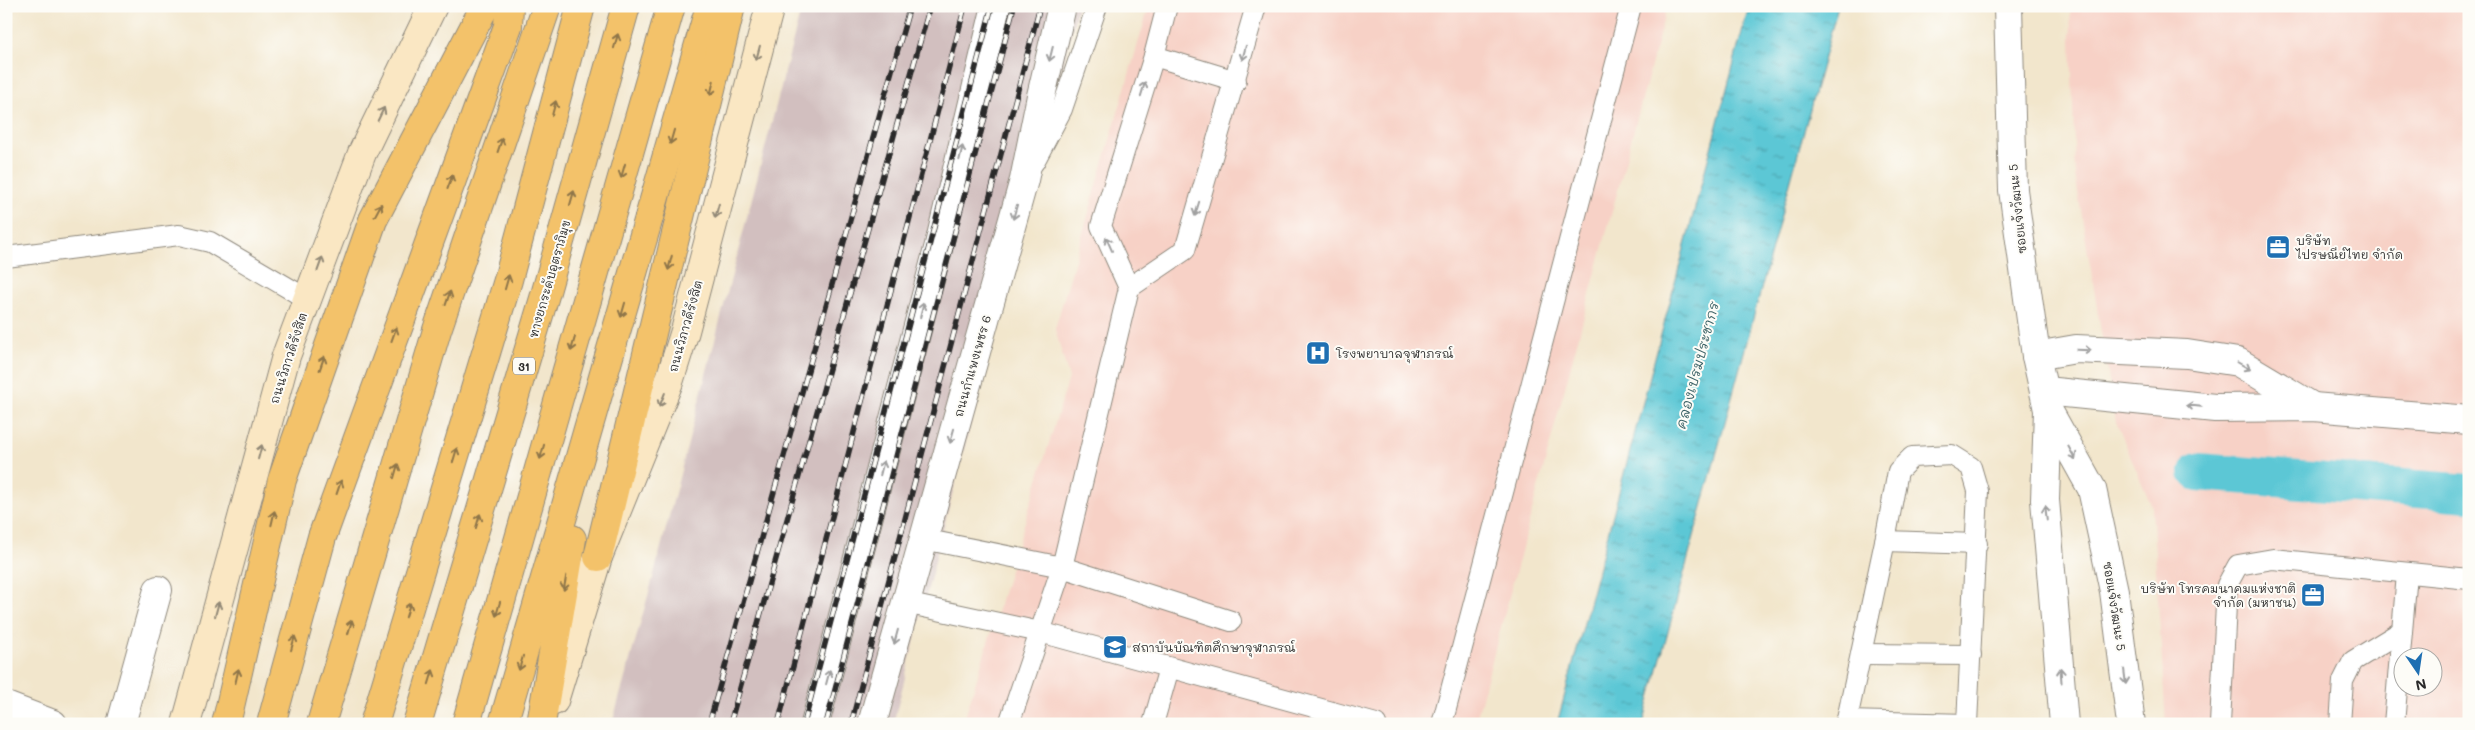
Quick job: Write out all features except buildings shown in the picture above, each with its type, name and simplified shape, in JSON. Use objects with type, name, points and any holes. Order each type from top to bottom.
[{"type":"highway","points":[[226,724],[282,480],[372,220],[486,6]]},
{"type":"highway","points":[[271,724],[322,537],[508,26],[509,6]]},
{"type":"highway","points":[[321,724],[437,330],[547,6]]},
{"type":"highway","points":[[374,724],[508,280],[581,6]]},
{"type":"highway","name":"ทางยกระดับอุตราภิมุข","points":[[417,724],[545,295],[626,6]]},
{"type":"highway","points":[[466,724],[671,6]]},
{"type":"highway","points":[[503,724],[710,6]]},
{"type":"highway","points":[[598,557],[731,6]]},
{"type":"highway","points":[[541,724],[593,414]]},
{"type":"main road","name":"ถนนวิภาวดีรังสิต","points":[[186,724],[286,356],[362,153],[433,6]]},
{"type":"main road","name":"ถนนวิภาวดีรังสิต","points":[[547,724],[598,557],[669,382],[685,331],[770,6]]},
{"type":"street","points":[[816,724],[937,255],[996,6]]},
{"type":"street","name":"ถนนกำแพงเพชร 6","points":[[872,724],[1024,180],[1062,6]]},
{"type":"street","name":"ซอยแจ้งวัฒนะ 5","points":[[2008,6],[2013,190],[2036,356],[2047,401],[2092,489],[2114,591],[2131,724]]},
{"type":"street","points":[[2036,356],[2076,349],[2187,354],[2238,362],[2313,407]]},
{"type":"street","points":[[2047,401],[2215,408],[2313,407],[2469,420]]},
{"type":"street","name":"ซอยแจ้งวัฒนะ 5","points":[[2047,401],[2045,500],[2064,724]]},
{"type":"street","points":[[121,724],[158,590]]},
{"type":"street","points":[[6,706],[53,724]]},
{"type":"lane","points":[[1024,180],[1062,109],[1097,6]]},
{"type":"lane","points":[[1008,724],[1062,567],[1129,288],[1101,226],[1154,56],[1166,6]]},
{"type":"lane","points":[[1129,288],[1185,250],[1236,81],[1256,6]]},
{"type":"lane","points":[[1442,724],[1631,6]]},
{"type":"lane","points":[[1154,56],[1236,81]]},
{"type":"lane","points":[[6,257],[179,235],[210,242],[307,299]]},
{"type":"lane","points":[[1952,455],[1971,467],[1978,491],[1968,724],[1846,722],[1885,541],[1898,471],[1912,456],[1952,455]]},
{"type":"lane","points":[[923,539],[1062,567],[1231,621]]},
{"type":"lane","points":[[1885,541],[1977,544]]},
{"type":"lane","points":[[2220,724],[2227,584],[2238,565],[2273,559],[2469,579]]},
{"type":"lane","points":[[2394,724],[2407,574]]},
{"type":"lane","points":[[905,603],[1040,632],[1376,724]]},
{"type":"lane","points":[[2340,724],[2343,682],[2353,661],[2402,631]]},
{"type":"lane","points":[[1861,654],[1971,655]]},
{"type":"lane","points":[[1153,724],[1169,668]]},
{"type":"shaded area","points":[[802,6],[1078,6],[893,724],[612,724],[653,578]]},
{"type":"shaded area","name":"โรงพยาบาลจุฬาภรณ์","points":[[1149,6],[1667,6],[1475,724],[963,724],[1069,378],[1055,329]]},
{"type":"shaded area","name":"บริษัท ไปรษณีย์ไทย จำกัด","points":[[2070,6],[2469,6],[2469,724],[2166,724],[2152,507],[2116,422],[2075,174]]},
{"type":"water","name":"คลองเปรมประชากร","points":[[1749,6],[1838,6],[1643,724],[1557,724]]},
{"type":"waterway","points":[[2198,472],[2469,493]]},
{"type":"railway","points":[[709,724],[910,6]]},
{"type":"railway","points":[[730,724],[930,6]]},
{"type":"railway","points":[[778,724],[965,6]]},
{"type":"railway","points":[[804,724],[992,6]]},
{"type":"railway","points":[[826,724],[1014,6]]},
{"type":"railway","points":[[851,724],[1040,6]]},
{"type":"place","name":"บริษัท ไปรษณีย์ไทย จำกัด","points":[[2278,247]]},
{"type":"place","name":"โรงพยาบาลจุฬาภรณ์","points":[[1318,353]]},
{"type":"place","name":"บริษัท โทรคมนาคมแห่งชาติ จำกัด (มหาชน)","points":[[2313,595]]},
{"type":"place","name":"สถาบันบัณฑิตศึกษาจุฬาภรณ์","points":[[1115,647]]}]
